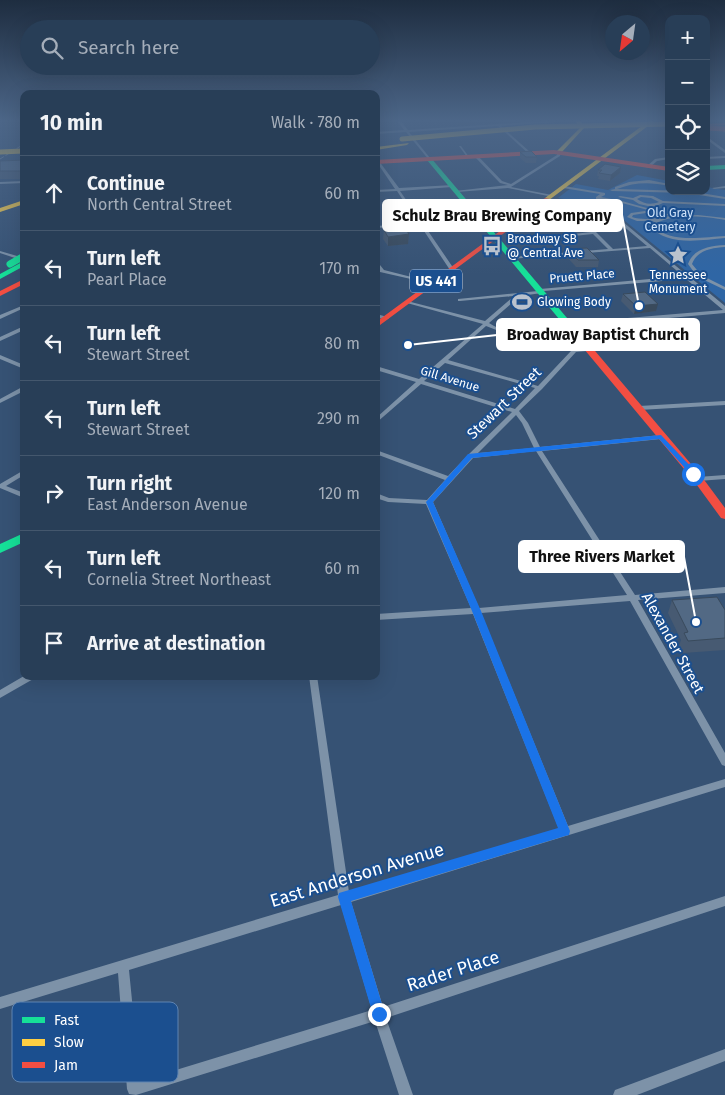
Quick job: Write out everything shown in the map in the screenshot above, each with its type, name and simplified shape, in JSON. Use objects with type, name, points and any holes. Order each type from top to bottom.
[{"type":"main road","points":[[439,171],[698,479],[725,516]]},
{"type":"main road","name":"US 441","points":[[381,317],[409,302],[585,171]]},
{"type":"main road","points":[[0,210],[20,203]]},
{"type":"main road","points":[[0,285],[13,268]]},
{"type":"main road","points":[[0,294],[20,283]]},
{"type":"main road","points":[[0,549],[20,539]]},
{"type":"street","points":[[387,171],[452,269]]},
{"type":"street","points":[[489,171],[501,182],[510,186],[550,197],[604,208],[725,310]]},
{"type":"street","points":[[380,191],[510,186],[534,171]]},
{"type":"street","points":[[665,185],[634,181],[612,190],[665,191]]},
{"type":"street","points":[[0,183],[20,182]]},
{"type":"street","points":[[564,187],[634,199],[648,205],[656,205],[662,202],[725,205]]},
{"type":"street","points":[[714,188],[725,187]]},
{"type":"street","points":[[603,194],[597,198],[622,202],[675,217]]},
{"type":"street","points":[[706,195],[725,198]]},
{"type":"street","points":[[634,199],[648,196],[659,199],[662,202]]},
{"type":"street","points":[[590,205],[580,216],[612,250]]},
{"type":"street","points":[[725,219],[702,216],[675,217],[656,219],[637,220],[628,216],[634,213],[647,212],[657,215],[656,219],[651,225],[653,229],[670,237],[687,239],[725,236]]},
{"type":"street","points":[[380,227],[480,220]]},
{"type":"street","points":[[556,236],[594,233]]},
{"type":"street","points":[[725,246],[706,249],[692,257],[692,268],[698,276],[725,289]]},
{"type":"street","points":[[512,258],[650,247]]},
{"type":"street","points":[[0,252],[13,268]]},
{"type":"street","points":[[380,268],[382,271],[433,283]]},
{"type":"street","name":"Pruett Place","points":[[460,300],[698,276]]},
{"type":"street","points":[[380,418],[519,294]]},
{"type":"street","points":[[409,302],[575,350],[589,349]]},
{"type":"street","points":[[446,312],[452,307]]},
{"type":"street","points":[[0,316],[20,308]]},
{"type":"street","points":[[568,326],[725,310]]},
{"type":"street","points":[[0,339],[20,330]]},
{"type":"street","name":"Stewart Street","points":[[430,502],[470,456],[540,388],[575,350]]},
{"type":"street","points":[[0,357],[20,364]]},
{"type":"street","points":[[445,361],[540,388]]},
{"type":"street","name":"Gill Avenue","points":[[380,369],[516,411]]},
{"type":"street","points":[[0,402],[20,390]]},
{"type":"street","points":[[639,408],[725,403]]},
{"type":"street","name":"Alexander Street","points":[[516,411],[525,422],[538,450],[632,597],[725,762]]},
{"type":"street","points":[[470,456],[661,437]]},
{"type":"street","points":[[380,453],[449,479]]},
{"type":"street","points":[[0,486],[20,474]]},
{"type":"street","points":[[698,479],[725,477]]},
{"type":"street","points":[[0,486],[20,494]]},
{"type":"street","points":[[380,497],[388,500],[430,502],[565,831]]},
{"type":"street","points":[[380,617],[476,611],[725,590]]},
{"type":"street","points":[[0,694],[25,680]]},
{"type":"street","points":[[314,680],[344,897],[379,1014],[406,1095]]},
{"type":"street","name":"East Anderson Avenue","points":[[0,1003],[344,897],[725,784]]},
{"type":"street","name":"Rader Place","points":[[178,1076],[379,1014],[725,901]]},
{"type":"street","name":"Rader Place","points":[[123,965],[126,1002]]},
{"type":"street","points":[[620,1095],[725,1055]]},
{"type":"street","name":"Rader Place","points":[[133,1082],[134,1089],[157,1082]]},
{"type":"green space","name":"Old Gray Cemetery","points":[[637,175],[665,180],[665,195],[710,195],[710,188],[725,190],[725,303],[608,207],[558,198],[576,184],[608,190]]},
{"type":"building","points":[[601,171],[616,171],[611,175],[599,173]]},
{"type":"building","points":[[401,222],[409,234],[388,237],[384,230],[389,230],[385,223]]},
{"type":"building","points":[[587,248],[599,260],[578,260],[567,249]]},
{"type":"building","points":[[645,292],[658,304],[636,306],[623,294]]},
{"type":"building","points":[[717,597],[725,610],[725,638],[688,641],[684,633],[688,632],[672,600]]},
{"type":"traffic: fast","points":[[439,171],[587,347]]},
{"type":"traffic: fast","points":[[10,264],[20,258]]},
{"type":"traffic: fast","points":[[0,277],[20,265]]},
{"type":"traffic: fast","points":[[0,549],[20,539]]},
{"type":"traffic: slow","points":[[547,199],[585,171]]},
{"type":"traffic: slow","points":[[0,210],[20,203]]},
{"type":"traffic: jam","points":[[380,323],[547,199]]},
{"type":"traffic: jam","points":[[0,294],[20,283]]},
{"type":"traffic: jam","points":[[587,347],[698,479],[725,516]]},
{"type":"place","name":"Broadway SB @ Central Ave","points":[[492,246]]},
{"type":"place","name":"Tennessee Monument","points":[[678,255]]},
{"type":"place","name":"Glowing Body","points":[[522,302]]},
{"type":"place","name":"Schulz Brau Brewing Company","points":[[639,306]]},
{"type":"place","name":"Broadway Baptist Church","points":[[408,345]]},
{"type":"place","name":"Three Rivers Market","points":[[696,622]]},
{"type":"route","points":[[379,1014],[344,897],[565,831],[430,502],[470,456],[661,437],[693,474]]}]
